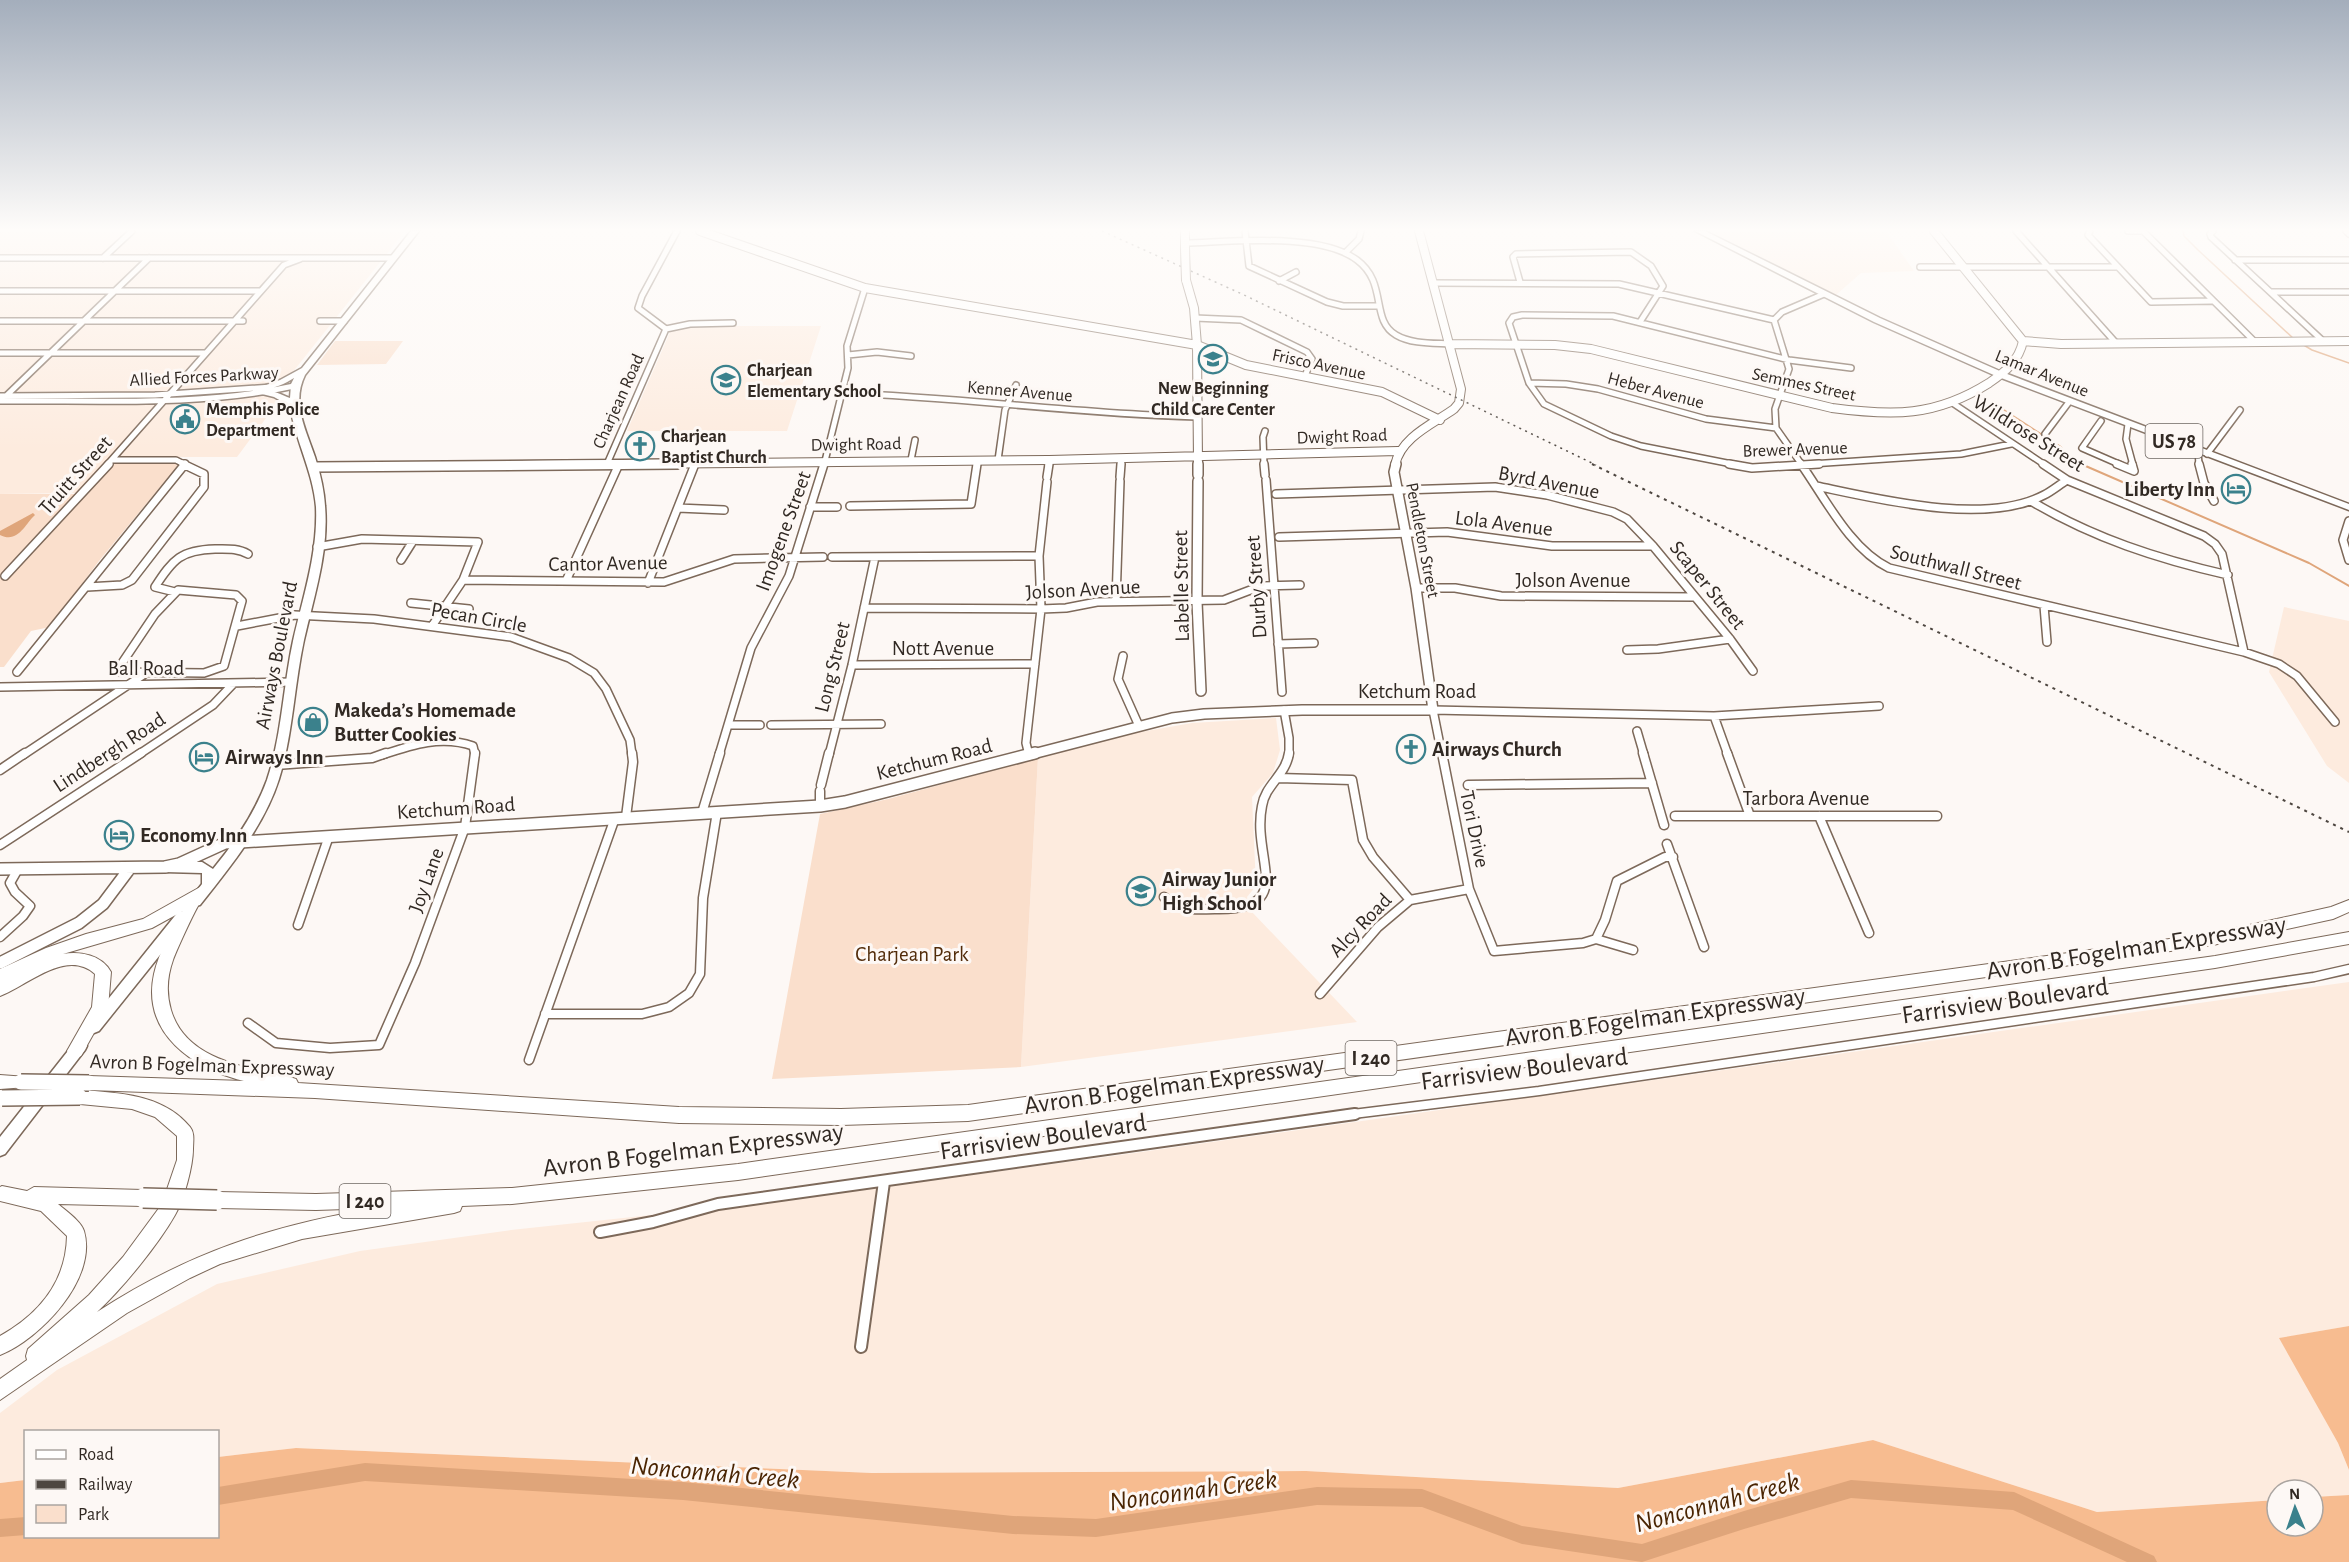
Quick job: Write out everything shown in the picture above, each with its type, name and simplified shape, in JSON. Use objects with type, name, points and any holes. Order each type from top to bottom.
[{"type":"highway","points":[[0,976],[51,952],[147,924],[202,893]]},
{"type":"highway","points":[[202,893],[163,968],[160,988],[162,1008],[177,1037],[193,1053],[223,1069],[315,1091]]},
{"type":"highway","name":"Avron B Fogelman Expressway","points":[[1,1093],[21,1082],[85,1090],[315,1091],[679,1115],[841,1117],[969,1113],[2213,939],[2333,912],[2349,906]]},
{"type":"highway","name":"Avron B Fogelman Expressway","points":[[1,1194],[316,1202],[512,1196],[761,1169],[2215,963],[2349,938]]},
{"type":"highway","points":[[0,989],[12,980],[44,965],[78,960],[93,963],[103,972],[100,1008],[75,1051]]},
{"type":"highway","points":[[0,1389],[95,1301],[129,1263],[169,1209],[185,1160],[185,1133],[160,1111],[85,1090],[1,1093]]},
{"type":"highway","points":[[0,1346],[31,1326],[65,1284],[75,1260],[76,1233],[46,1204],[1,1194]]},
{"type":"highway","points":[[0,1389],[102,1318],[147,1291],[202,1264],[251,1244],[328,1223],[512,1196]]},
{"type":"main road","points":[[294,386],[357,304]]},
{"type":"main road","name":"Lamar Avenue","points":[[1844,304],[1915,338],[2069,402],[2349,507]]},
{"type":"main road","points":[[263,390],[292,378],[309,364]]},
{"type":"main road","name":"Airways Boulevard","points":[[0,1149],[75,1051],[202,893],[239,842],[266,797],[276,765],[321,527],[320,493],[294,404],[294,386]]},
{"type":"main road","points":[[263,390],[294,404]]},
{"type":"main road","points":[[165,867],[202,867],[208,871],[202,893]]},
{"type":"street","points":[[0,402],[3,396],[102,304]]},
{"type":"street","name":"Truitt Street","points":[[5,576],[112,460],[162,400],[248,304]]},
{"type":"street","points":[[639,304],[638,308],[666,329],[690,324],[733,323]]},
{"type":"street","name":"Imogene Street","points":[[702,813],[755,640],[782,591],[825,462],[848,368],[847,346],[860,304]]},
{"type":"street","name":"Frisco Avenue","points":[[958,304],[1197,345],[1246,364],[1382,392],[1440,420]]},
{"type":"street","name":"Labelle Street","points":[[1192,304],[1197,345],[1197,602],[1201,691]]},
{"type":"street","points":[[1335,304],[1379,306],[1381,321],[1389,332],[1404,339],[1425,344],[1450,344]]},
{"type":"street","points":[[1398,451],[1407,441],[1454,409],[1461,397],[1461,388],[1439,304]]},
{"type":"street","points":[[1651,304],[1640,322],[1789,360],[1851,368]]},
{"type":"street","points":[[1707,304],[1774,320]]},
{"type":"street","points":[[1774,320],[1782,312],[1801,304]]},
{"type":"street","points":[[1993,304],[2023,341],[2061,344],[2349,341]]},
{"type":"street","points":[[2081,304],[2116,343]]},
{"type":"street","points":[[2215,304],[2254,341]]},
{"type":"street","points":[[2284,304],[2324,341]]},
{"type":"street","name":"Brewer Avenue","points":[[1640,322],[1595,314],[1522,315],[1513,317],[1509,323],[1529,383],[1544,404],[1611,436],[1641,446],[1752,468],[1961,454],[2011,444]]},
{"type":"street","points":[[1195,318],[1241,320],[1307,352],[1312,359],[1305,376]]},
{"type":"street","points":[[1774,320],[1775,328],[1789,360],[1789,373],[1775,410],[1776,428]]},
{"type":"street","points":[[0,321],[243,321]]},
{"type":"street","points":[[320,321],[344,321]]},
{"type":"street","name":"Charjean Road","points":[[607,464],[666,329]]},
{"type":"street","name":"Semmes Street","points":[[1450,344],[1515,344],[1591,349],[1836,410],[1904,413],[1953,404],[1977,393],[2021,355],[2023,341]]},
{"type":"street","points":[[848,355],[877,351],[911,356]]},
{"type":"street","points":[[0,352],[205,353]]},
{"type":"street","name":"Heber Avenue","points":[[1529,383],[1566,384],[1598,389],[1706,419],[1776,428]]},
{"type":"street","points":[[998,460],[1007,405],[1016,385]]},
{"type":"street","name":"Allied Forces Parkway","points":[[0,402],[162,400],[294,386]]},
{"type":"street","name":"Allied Forces Parkway","points":[[3,396],[168,395],[263,390]]},
{"type":"street","name":"Kenner Avenue","points":[[842,393],[884,393],[1136,417],[1196,417]]},
{"type":"street","points":[[2045,434],[2057,422],[2061,411],[2069,402]]},
{"type":"street","name":"Wildrose Street","points":[[1953,404],[2067,480],[2204,536],[2215,544],[2222,554],[2228,575],[2244,652]]},
{"type":"street","points":[[2214,501],[2203,485],[2198,468],[2203,452],[2240,410]]},
{"type":"street","points":[[2101,421],[2082,448],[2134,471],[2126,440],[2128,424]]},
{"type":"street","name":"Southwall Street","points":[[1776,428],[1855,542],[1866,556],[1878,564],[1895,571],[2244,652],[2279,664],[2296,676],[2335,722]]},
{"type":"street","name":"Durby Street","points":[[1265,431],[1264,455],[1282,692]]},
{"type":"street","points":[[911,460],[915,440]]},
{"type":"street","name":"Dwight Road","points":[[314,467],[1049,460],[1398,451]]},
{"type":"street","name":"Pendleton Street","points":[[1398,451],[1394,472],[1416,588],[1433,710]]},
{"type":"street","points":[[1116,601],[1121,458]]},
{"type":"street","points":[[87,587],[127,584],[150,558],[204,487],[204,474],[176,460],[112,460]]},
{"type":"street","points":[[850,507],[971,504],[978,460]]},
{"type":"street","points":[[1029,755],[1026,743],[1041,609],[1040,556],[1049,460]]},
{"type":"street","points":[[648,583],[695,463]]},
{"type":"street","points":[[17,672],[185,464]]},
{"type":"street","name":"Charjean Road","points":[[566,581],[619,464]]},
{"type":"street","points":[[1816,486],[1934,508],[1992,507],[2031,501],[2056,490],[2067,480]]},
{"type":"street","name":"Byrd Avenue","points":[[1276,494],[1495,487],[1515,489],[1613,512],[1632,523]]},
{"type":"street","points":[[2031,501],[2063,522],[2145,556],[2228,575]]},
{"type":"street","points":[[810,507],[837,507]]},
{"type":"street","points":[[678,508],[724,510]]},
{"type":"street","points":[[2349,521],[2343,530],[2342,538],[2349,560]]},
{"type":"street","name":"Scaper Street","points":[[1632,523],[1730,639],[1753,671]]},
{"type":"street","name":"Lola Avenue","points":[[1279,537],[1405,532],[1476,535],[1552,546],[1653,546]]},
{"type":"street","points":[[317,547],[362,539],[478,542],[463,580],[432,626]]},
{"type":"street","points":[[401,561],[413,541]]},
{"type":"street","points":[[175,592],[154,587],[174,560],[184,552],[199,549],[241,549],[248,554]]},
{"type":"street","points":[[832,557],[1040,556]]},
{"type":"street","name":"Cantor Avenue","points":[[463,580],[664,582],[734,559],[823,557]]},
{"type":"street","name":"Long Street","points":[[820,806],[821,788],[852,665],[875,557]]},
{"type":"street","name":"Jolson Avenue","points":[[864,608],[1041,609],[1116,601],[1197,602],[1224,600],[1249,589],[1274,585],[1300,585]]},
{"type":"street","name":"Jolson Avenue","points":[[1416,588],[1455,588],[1501,596],[1695,597]]},
{"type":"street","points":[[178,590],[236,595],[242,601],[237,626],[225,666],[215,670],[204,673],[116,672],[154,614],[178,590]]},
{"type":"street","points":[[411,603],[469,609]]},
{"type":"street","points":[[2044,606],[2047,642]]},
{"type":"street","name":"Pecan Circle","points":[[237,626],[306,614],[432,626],[511,637],[569,658],[594,673],[606,689],[630,740],[633,762],[621,817],[529,1060]]},
{"type":"street","points":[[1627,650],[1658,649],[1730,639]]},
{"type":"street","points":[[1278,644],[1314,643]]},
{"type":"street","points":[[1123,656],[1118,679],[1139,726]]},
{"type":"street","name":"Nott Avenue","points":[[852,665],[1035,664]]},
{"type":"street","points":[[0,770],[131,685],[147,672]]},
{"type":"street","name":"Ball Road","points":[[0,687],[292,682]]},
{"type":"street","name":"Lindbergh Road","points":[[0,845],[195,718],[213,705],[232,684]]},
{"type":"street","name":"Ketchum Road","points":[[0,869],[165,867],[179,864],[225,843],[820,806],[845,802],[1172,718],[1203,714],[1284,710],[1433,710],[1714,716],[1879,706]]},
{"type":"street","points":[[1164,897],[1170,904],[1180,908],[1243,908],[1253,906],[1262,899],[1266,891],[1261,810],[1270,784],[1278,778],[1286,766],[1289,744],[1284,710]]},
{"type":"street","name":"Tori Drive","points":[[1433,710],[1469,889],[1494,951],[1583,943],[1596,939]]},
{"type":"street","points":[[1714,716],[1750,816]]},
{"type":"street","points":[[771,725],[881,724]]},
{"type":"street","points":[[729,725],[760,725]]},
{"type":"street","points":[[1637,731],[1664,825]]},
{"type":"street","name":"Joy Lane","points":[[248,1023],[276,1043],[330,1048],[379,1045],[415,963],[465,827],[475,754],[473,746],[459,741],[423,741],[372,758],[276,765]]},
{"type":"street","points":[[1278,778],[1352,780],[1362,840],[1373,857],[1410,900]]},
{"type":"street","points":[[1467,785],[1652,783]]},
{"type":"street","points":[[545,1014],[642,1014],[669,1006],[688,993],[700,974],[703,898],[717,812]]},
{"type":"street","name":"Tarbora Avenue","points":[[1675,816],[1937,816]]},
{"type":"street","points":[[1819,816],[1869,933]]},
{"type":"street","points":[[298,925],[329,836]]},
{"type":"street","points":[[1668,844],[1704,947]]},
{"type":"street","points":[[1633,950],[1596,939],[1605,920],[1617,881],[1665,857],[1672,856]]},
{"type":"street","points":[[0,963],[79,923],[103,904],[130,868]]},
{"type":"street","points":[[0,937],[30,906],[15,892],[10,883],[18,869]]},
{"type":"street","name":"Alcy Road","points":[[1320,994],[1378,927],[1410,900],[1469,889]]},
{"type":"street","name":"Farrisview Boulevard","points":[[600,1232],[653,1222],[718,1204],[1415,1105],[1539,1091],[2314,977],[2349,969]]},
{"type":"street","points":[[861,1347],[884,1182]]},
{"type":"shaded area","points":[[0,304],[347,304],[292,373],[275,406],[237,457],[110,457],[78,493],[0,494]]},
{"type":"shaded area","name":"Charjean Elementary School","points":[[684,326],[821,326],[787,431],[627,431],[671,330]]},
{"type":"shaded area","points":[[33,513],[35,515],[16,535],[6,537],[0,535],[0,531]]},
{"type":"shaded area","points":[[2284,607],[2349,621],[2349,783],[2327,766],[2269,672]]},
{"type":"shaded area","name":"Airway Junior High School","points":[[1276,718],[1280,750],[1273,773],[1252,797],[1256,886],[1247,897],[1252,912],[1357,1022],[1021,1067],[1038,758],[1135,733],[1192,723]]},
{"type":"shaded area","points":[[2349,982],[2349,1326],[2280,1338],[2338,1443],[2349,1470],[2349,1495],[2325,1496],[2325,1478],[2265,1478],[2265,1501],[2097,1512],[1873,1440],[1618,1488],[1306,1471],[872,1473],[296,1448],[219,1457],[219,1430],[24,1430],[24,1480],[0,1483],[0,1413],[57,1370],[217,1284],[360,1251],[511,1230],[754,1204],[1113,1156]]},
{"type":"shaded area","points":[[2349,1326],[2349,1470],[2338,1443],[2279,1338]]},
{"type":"shaded area","points":[[1873,1440],[2097,1512],[2265,1501],[2265,1538],[2325,1538],[2325,1496],[2349,1495],[2349,1562],[0,1562],[0,1483],[24,1480],[24,1538],[219,1538],[219,1457],[296,1448],[872,1473],[1306,1471],[1618,1488]]},
{"type":"green space","points":[[335,341],[403,341],[386,364],[317,365]]},
{"type":"green space","points":[[174,461],[180,463],[99,561],[50,627],[31,631],[4,667],[0,667],[0,494],[77,494],[112,463]]},
{"type":"green space","name":"Charjean Park","points":[[1038,758],[1021,1067],[772,1079],[820,814],[888,799]]},
{"type":"waterway","points":[[2256,304],[2294,339]]},
{"type":"waterway","points":[[2302,344],[2312,350],[2349,363]]},
{"type":"waterway","points":[[2004,410],[2061,447],[2068,458],[2084,465]]},
{"type":"waterway","points":[[2081,464],[2309,563],[2349,586]]},
{"type":"waterway","name":"Nonconnah Creek","points":[[219,1496],[365,1472],[683,1491],[1013,1525],[1096,1528],[1317,1496],[1422,1498],[1522,1535],[1642,1553],[1851,1489],[2014,1501],[2148,1562]]},
{"type":"waterway","name":"Nonconnah Creek","points":[[0,1528],[24,1526]]},
{"type":"railway","points":[[1262,304],[1596,465]]},
{"type":"railway","points":[[1592,464],[2349,832]]},
{"type":"place","name":"New Beginning Child Care Center","points":[[1213,359]]},
{"type":"place","name":"Charjean Elementary School","points":[[726,380]]},
{"type":"place","name":"Memphis Police Department","points":[[185,419]]},
{"type":"place","name":"Charjean Baptist Church","points":[[640,446]]},
{"type":"place","name":"Liberty Inn","points":[[2236,489]]},
{"type":"place","name":"Makeda’s Homemade Butter Cookies","points":[[313,722]]},
{"type":"place","name":"Airways Church","points":[[1411,749]]},
{"type":"place","name":"Airways Inn","points":[[204,757]]},
{"type":"place","name":"Economy Inn","points":[[119,835]]},
{"type":"place","name":"Airway Junior High School","points":[[1141,891]]}]
